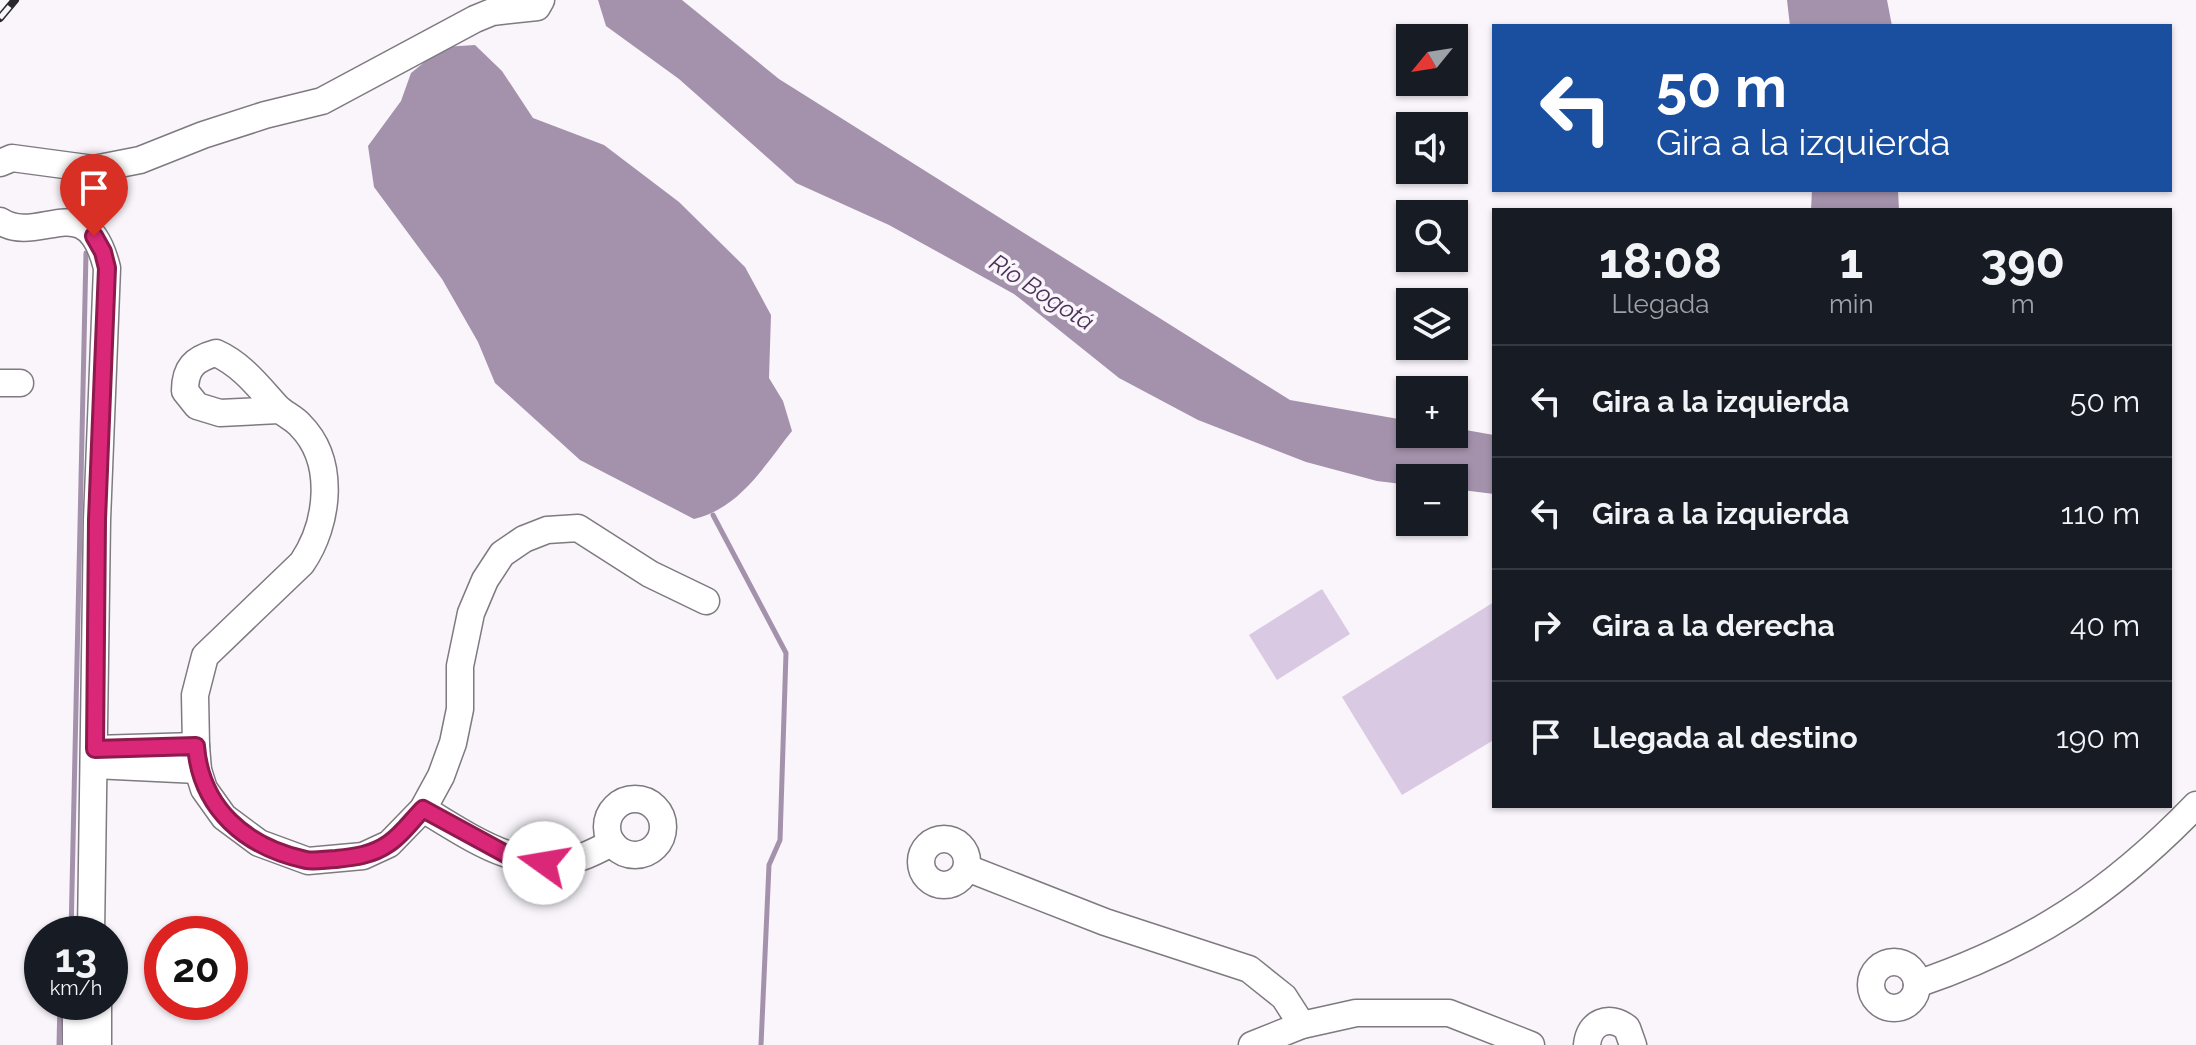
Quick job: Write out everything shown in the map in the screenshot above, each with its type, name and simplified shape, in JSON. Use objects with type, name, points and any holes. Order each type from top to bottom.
[{"type":"street","points":[[0,163],[12,158],[94,169],[140,160],[203,135],[322,101],[475,19],[492,12],[537,7],[541,0]]},
{"type":"street","points":[[0,221],[7,226],[28,228],[61,221],[80,225],[94,236],[107,268],[97,520],[91,916]]},
{"type":"street","points":[[279,410],[300,424],[316,448],[325,474],[320,525],[313,546],[302,563],[205,656],[195,695],[197,758],[204,789],[224,817],[259,843],[308,861],[363,856],[389,844],[423,809],[441,776],[453,743],[460,709],[460,666],[471,613],[485,580],[502,554],[524,539],[547,530],[578,528],[650,574],[706,601]]},
{"type":"street","points":[[94,757],[197,758]]},
{"type":"street","points":[[1917,984],[1982,960],[2034,934],[2094,896],[2165,837],[2196,805]]},
{"type":"street","points":[[423,809],[515,859],[544,863],[580,857],[612,843]]},
{"type":"street","points":[[967,868],[1105,922],[1249,969],[1284,997],[1302,1025]]},
{"type":"street","points":[[1252,1045],[1302,1025],[1356,1013],[1449,1013],[1531,1045]]},
{"type":"street","points":[[76,1020],[76,1045]]},
{"type":"street","points":[[98,1020],[98,1045]]},
{"type":"street","points":[[1587,1045],[1594,1026],[1608,1020],[1627,1028],[1633,1045]]},
{"type":"shaded area","points":[[1322,589],[1350,634],[1277,680],[1249,635]]},
{"type":"shaded area","points":[[1492,603],[1492,741],[1402,795],[1342,697]]},
{"type":"water","name":"Río Bogotá","points":[[598,0],[682,0],[779,79],[1290,400],[1396,419],[1396,448],[1468,448],[1468,430],[1492,435],[1492,494],[1468,491],[1468,464],[1396,464],[1396,483],[1377,481],[1306,462],[1198,420],[1119,378],[1014,294],[889,225],[796,183],[679,79],[606,26]]},
{"type":"water","points":[[1787,0],[1887,0],[1892,24],[1790,24]]},
{"type":"water","points":[[475,45],[502,71],[533,118],[604,145],[679,202],[745,267],[771,315],[769,378],[783,401],[792,431],[750,484],[725,506],[694,519],[580,460],[495,383],[478,342],[442,279],[374,187],[368,146],[401,101],[411,73],[443,47]]},
{"type":"water","points":[[1812,192],[1898,192],[1899,208],[1811,208]]},
{"type":"waterway","points":[[71,916],[86,253]]},
{"type":"waterway","points":[[713,515],[786,653],[780,840],[769,865],[761,1045]]},
{"type":"waterway","points":[[59,1045],[60,1020]]},
{"type":"railway","points":[[0,18],[15,0]]},
{"type":"route","points":[[94,236],[107,268],[97,520],[95,749],[196,746],[198,770],[204,789],[224,817],[259,843],[308,861],[363,856],[389,844],[423,809],[515,859],[544,863]]}]
